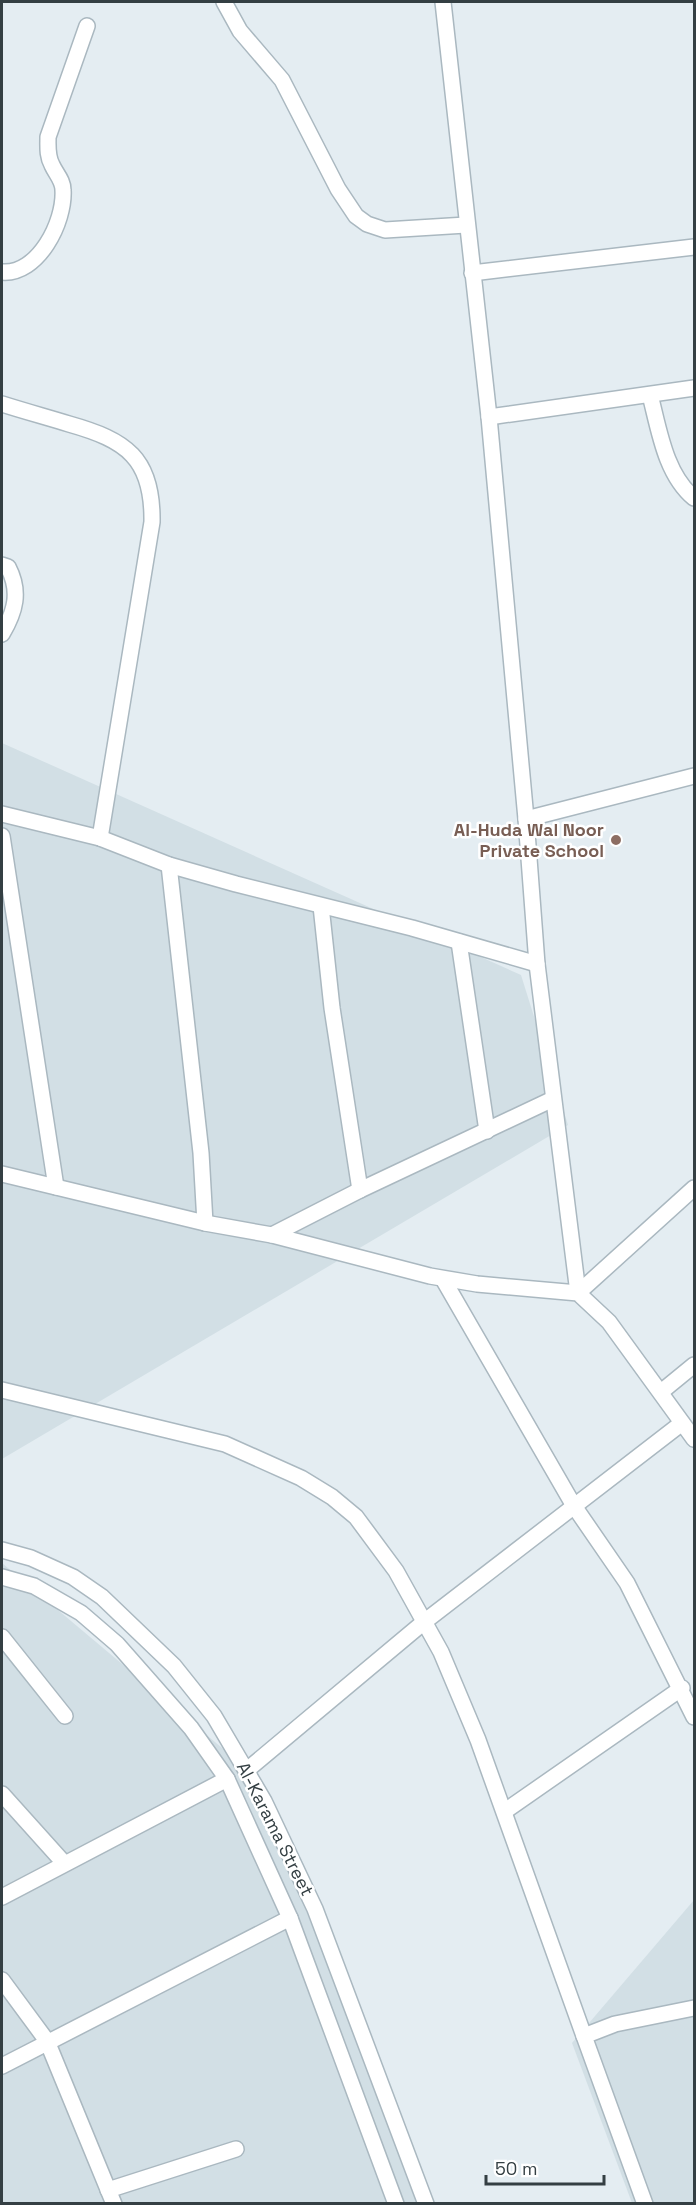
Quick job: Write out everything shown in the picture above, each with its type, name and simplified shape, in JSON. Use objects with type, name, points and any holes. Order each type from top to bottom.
[{"type":"street","points":[[224,2],[240,31],[282,80],[338,189],[356,216],[385,230],[466,225]]},
{"type":"street","points":[[442,2],[489,417],[537,964],[578,1293]]},
{"type":"street","points":[[2,272],[22,268],[35,259],[56,225],[62,207],[63,188],[51,165],[48,138],[87,26]]},
{"type":"street","points":[[472,273],[694,247]]},
{"type":"street","points":[[489,417],[694,388]]},
{"type":"street","points":[[650,394],[669,459],[682,485],[694,498]]},
{"type":"street","points":[[2,404],[112,438],[128,449],[140,464],[152,496],[152,522],[100,838]]},
{"type":"street","points":[[2,565],[8,567],[15,581],[14,614],[2,634]]},
{"type":"street","points":[[526,819],[694,776]]},
{"type":"street","points":[[2,814],[100,838],[169,865],[537,964]]},
{"type":"street","points":[[2,836],[56,1187]]},
{"type":"street","points":[[169,865],[200,1141],[205,1223]]},
{"type":"street","points":[[321,906],[337,1039],[360,1190]]},
{"type":"street","points":[[459,942],[487,1131]]},
{"type":"street","points":[[272,1235],[360,1190],[553,1099]]},
{"type":"street","points":[[2,1174],[205,1223],[272,1235],[375,1264],[443,1279],[578,1293],[609,1322],[694,1439]]},
{"type":"street","points":[[578,1293],[694,1188]]},
{"type":"street","points":[[443,1279],[574,1506],[627,1583],[654,1640],[682,1688],[694,1717]]},
{"type":"street","points":[[661,1392],[694,1365]]},
{"type":"street","points":[[2,1390],[225,1444],[263,1459],[301,1478],[332,1497],[356,1517],[396,1571],[441,1652],[469,1718],[505,1811],[645,2204]]},
{"type":"street","points":[[247,1770],[424,1622],[682,1423]]},
{"type":"street","name":"Al-Karama Street","points":[[2,1550],[31,1558],[74,1577],[102,1597],[174,1666],[214,1716],[247,1770],[315,1909],[426,2204]]},
{"type":"street","name":"Al-Karama Street","points":[[2,1577],[34,1586],[81,1613],[117,1644],[191,1728],[227,1779],[290,1918],[396,2204]]},
{"type":"street","points":[[2,1637],[65,1716]]},
{"type":"street","points":[[505,1811],[682,1688]]},
{"type":"street","points":[[2,1897],[227,1779]]},
{"type":"street","points":[[2,1794],[64,1863]]},
{"type":"street","points":[[2,2066],[47,2041],[188,1973],[290,1918]]},
{"type":"street","points":[[2,1980],[47,2041],[111,2197],[236,2149]]},
{"type":"street","points":[[584,2036],[615,2024],[694,2007]]},
{"type":"shaded area","points":[[2,743],[521,975],[568,1125],[2,1459]]},
{"type":"shaded area","points":[[2,1563],[253,1774],[420,2203],[2,2203]]},
{"type":"shaded area","points":[[694,1900],[694,2203],[632,2203],[572,2043]]},
{"type":"place","name":"Al-Huda Wal Noor Private School","points":[[616,840]]}]
